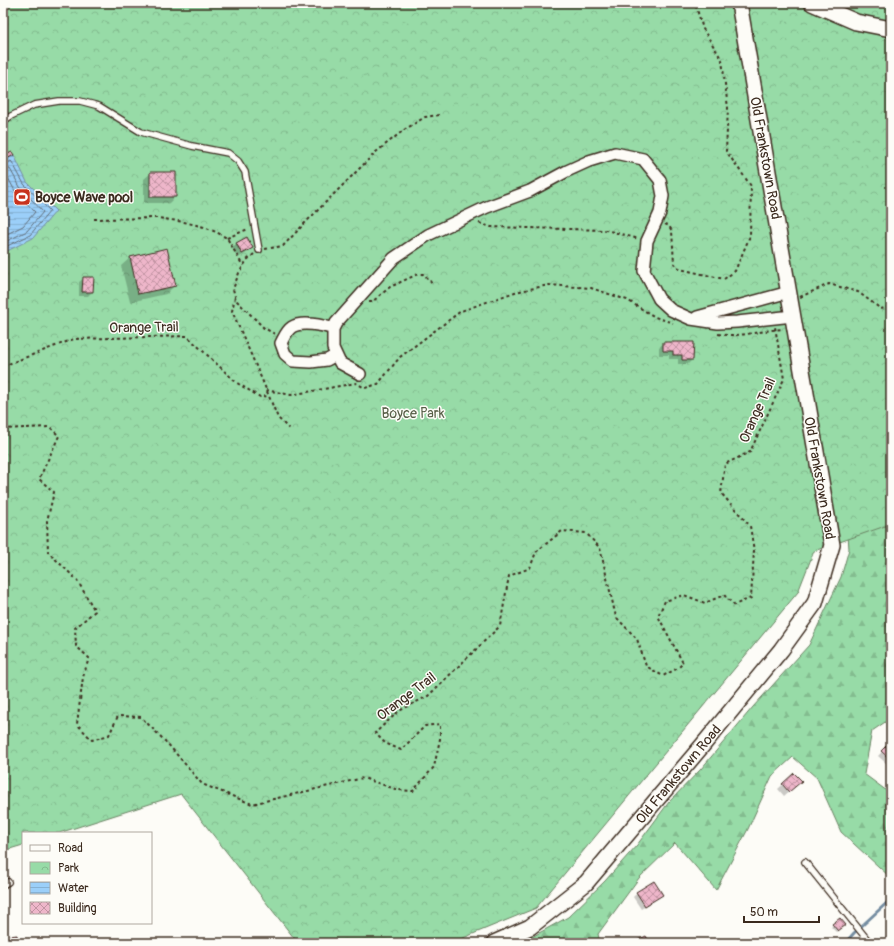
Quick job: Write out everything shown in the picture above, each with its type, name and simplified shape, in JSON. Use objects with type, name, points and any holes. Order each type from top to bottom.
[{"type":"street","name":"Old Frankstown Road","points":[[494,943],[530,927],[586,883],[781,650],[815,603],[832,545],[739,3]]},
{"type":"street","points":[[812,3],[856,22],[891,29]]},
{"type":"street","points":[[360,374],[340,363],[333,348],[333,329],[336,323],[394,258],[428,235],[487,207],[530,191],[567,171],[590,161],[615,154],[644,159],[660,180],[663,196],[660,213],[648,241],[644,271],[659,299],[671,310],[691,319],[718,322],[737,322],[774,318],[792,310]]},
{"type":"street","points":[[691,319],[792,310]]},
{"type":"street","points":[[333,329],[324,325],[303,324],[292,326],[286,332],[281,343],[285,354],[293,361],[312,362],[327,360],[336,355]]},
{"type":"lane","points":[[3,121],[34,106],[59,101],[80,101],[99,106],[141,132],[192,146],[228,153],[238,161],[245,172],[259,250]]},
{"type":"lane","points":[[805,862],[870,943]]},
{"type":"path","points":[[657,220],[669,226],[672,231],[674,263],[680,269],[724,278],[735,271],[750,236],[751,186],[726,151],[728,108],[722,60],[703,29],[695,3]]},
{"type":"path","points":[[284,338],[264,328],[236,300],[233,289],[239,273],[248,260],[259,250],[283,246],[376,152],[404,130],[425,117],[439,115]]},
{"type":"path","points":[[94,219],[158,218],[204,227],[227,238],[244,266]]},
{"type":"path","points":[[465,218],[491,227],[606,230],[648,241]]},
{"type":"path","points":[[227,238],[255,226]]},
{"type":"path","points":[[358,299],[363,303],[372,302],[390,287],[418,274],[424,274],[433,285]]},
{"type":"path","points":[[717,334],[728,336],[746,335],[776,330],[792,310],[829,284],[858,292],[881,308],[891,306]]},
{"type":"path","points":[[266,390],[291,395],[356,383],[365,388],[378,384],[400,357],[461,311],[515,292],[549,285],[591,288],[627,300],[655,317],[676,324]]},
{"type":"path","points":[[235,295],[232,311],[278,418],[289,429]]},
{"type":"path","name":"Orange Trail","points":[[3,429],[50,428],[59,436],[39,479],[54,492],[47,521],[48,552],[76,580],[95,611],[74,628],[76,646],[89,658],[83,677],[76,724],[92,740],[109,735],[118,716],[141,717],[167,743],[202,784],[252,804],[363,778],[398,790],[413,791],[434,767],[440,739],[440,724],[425,726],[401,750],[385,743],[375,733],[399,711],[428,696],[500,626],[509,576],[530,568],[536,552],[562,532],[586,533],[600,548],[616,617],[637,639],[646,666],[663,676],[678,668],[683,663],[658,616],[665,601],[684,595],[705,603],[724,595],[734,605],[752,598],[754,551],[750,526],[721,492],[724,464],[750,452],[784,379],[774,318]]},
{"type":"path","name":"Orange Trail","points":[[3,366],[74,339],[187,336],[237,383],[260,397],[268,396]]},
{"type":"green space","name":"Boyce Park","points":[[3,3],[891,3],[891,524],[814,551],[798,592],[536,908],[451,943],[298,943],[181,794],[62,832],[22,832],[22,845],[3,851]]},
{"type":"green space","points":[[891,226],[891,718],[872,731],[864,774],[891,794],[891,878],[841,832],[817,778],[793,757],[772,776],[748,829],[716,890],[675,843],[639,878],[598,934],[600,943],[521,943],[568,917],[605,881],[637,845],[669,802],[701,769],[753,707],[809,645],[841,577],[849,549],[845,493]]},
{"type":"water","name":"Boyce Wave pool","points":[[14,155],[27,182],[56,211],[33,238],[3,253],[3,161]]},
{"type":"building","points":[[12,152],[14,155],[3,161],[3,156]]},
{"type":"building","points":[[150,172],[176,172],[176,197],[150,197]]},
{"type":"building","points":[[247,237],[253,248],[242,254],[236,243]]},
{"type":"building","points":[[167,248],[176,286],[138,294],[130,257]]},
{"type":"building","points":[[83,277],[94,277],[93,292],[82,292]]},
{"type":"building","points":[[663,342],[694,342],[693,360],[682,360],[682,355],[673,355],[673,351],[663,351]]},
{"type":"building","points":[[891,741],[891,760],[881,751]]},
{"type":"building","points":[[794,773],[802,781],[789,792],[782,784]]},
{"type":"building","points":[[654,881],[663,895],[645,906],[636,892]]},
{"type":"building","points":[[840,918],[846,925],[838,931],[832,924]]},
{"type":"building","points":[[17,935],[18,943],[3,943],[3,937]]},
{"type":"building","points":[[646,936],[650,943],[640,943],[638,940]]},
{"type":"waterway","points":[[845,943],[891,899]]},
{"type":"place","name":"Boyce Wave pool","points":[[22,197]]}]
